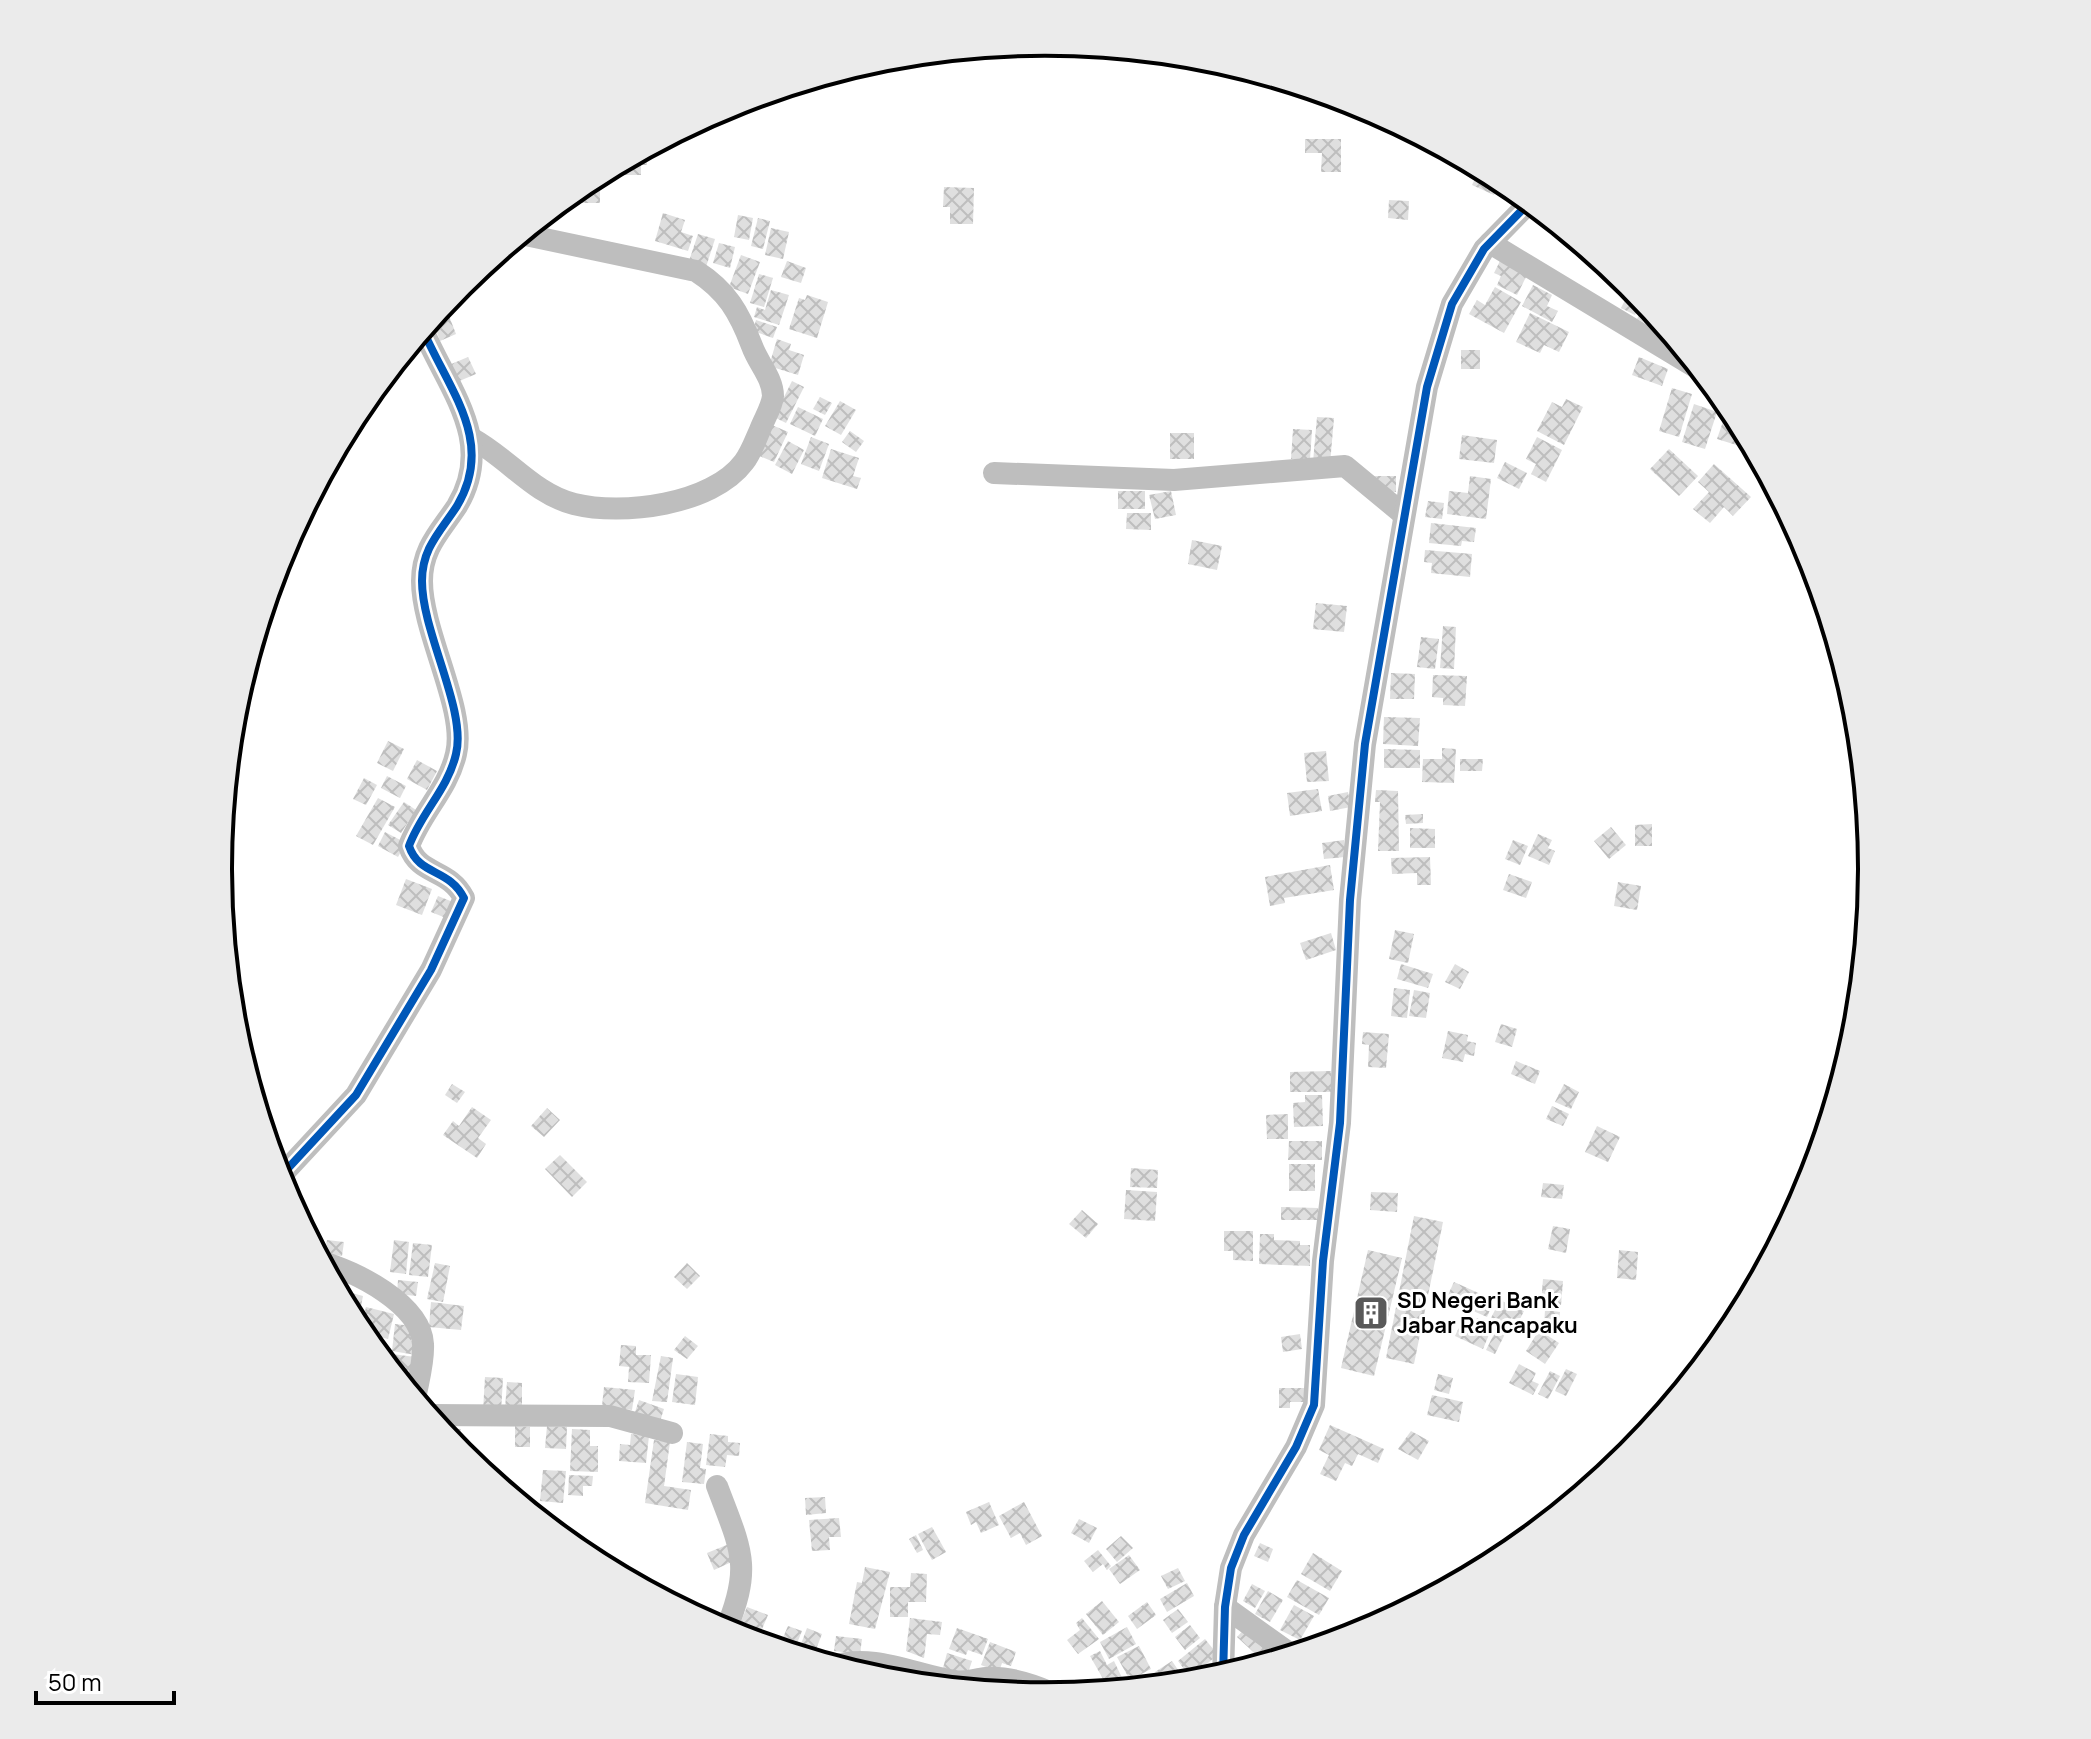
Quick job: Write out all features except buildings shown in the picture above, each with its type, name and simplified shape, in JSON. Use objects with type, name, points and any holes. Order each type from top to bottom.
[{"type":"street","points":[[1221,1663],[1231,1568],[1244,1535],[1296,1447],[1314,1405],[1323,1261],[1340,1123],[1350,900],[1365,744],[1403,514],[1438,345],[1452,304],[1490,243],[1522,210]]},
{"type":"street","points":[[473,439],[497,453],[547,496],[578,505],[632,507],[679,502],[715,485],[742,464],[773,400],[770,380],[757,359],[744,322],[717,285],[696,271],[534,237]]},
{"type":"street","points":[[1490,243],[1675,355]]},
{"type":"street","points":[[289,1167],[356,1095],[431,970],[464,898],[449,877],[420,864],[409,846],[444,786],[460,732],[444,683],[422,584],[427,547],[467,487],[473,439],[428,340]]},
{"type":"street","points":[[994,473],[1174,480],[1345,466],[1403,514]]},
{"type":"street","points":[[336,1267],[373,1281],[416,1327],[423,1341],[417,1385]]},
{"type":"street","points":[[442,1415],[610,1416],[672,1433]]},
{"type":"street","points":[[717,1486],[743,1565],[738,1600],[730,1619]]},
{"type":"street","points":[[1225,1607],[1282,1647]]},
{"type":"street","points":[[860,1661],[916,1672]]},
{"type":"street","points":[[977,1680],[1014,1682]]},
{"type":"cycle path","points":[[1223,1663],[1225,1607],[1231,1568],[1244,1535],[1296,1447],[1314,1405],[1323,1261],[1340,1123],[1350,900],[1365,744],[1427,387],[1452,304],[1484,249],[1522,210]]},
{"type":"cycle path","points":[[289,1167],[356,1095],[431,970],[464,898],[450,881],[420,863],[409,846],[447,778],[456,754],[458,736],[455,716],[429,624],[422,581],[425,559],[438,532],[457,506],[468,482],[472,459],[464,416],[428,340]]},
{"type":"place","name":"SD Negeri Bank Jabar Rancapaku","points":[[1371,1313]]}]
